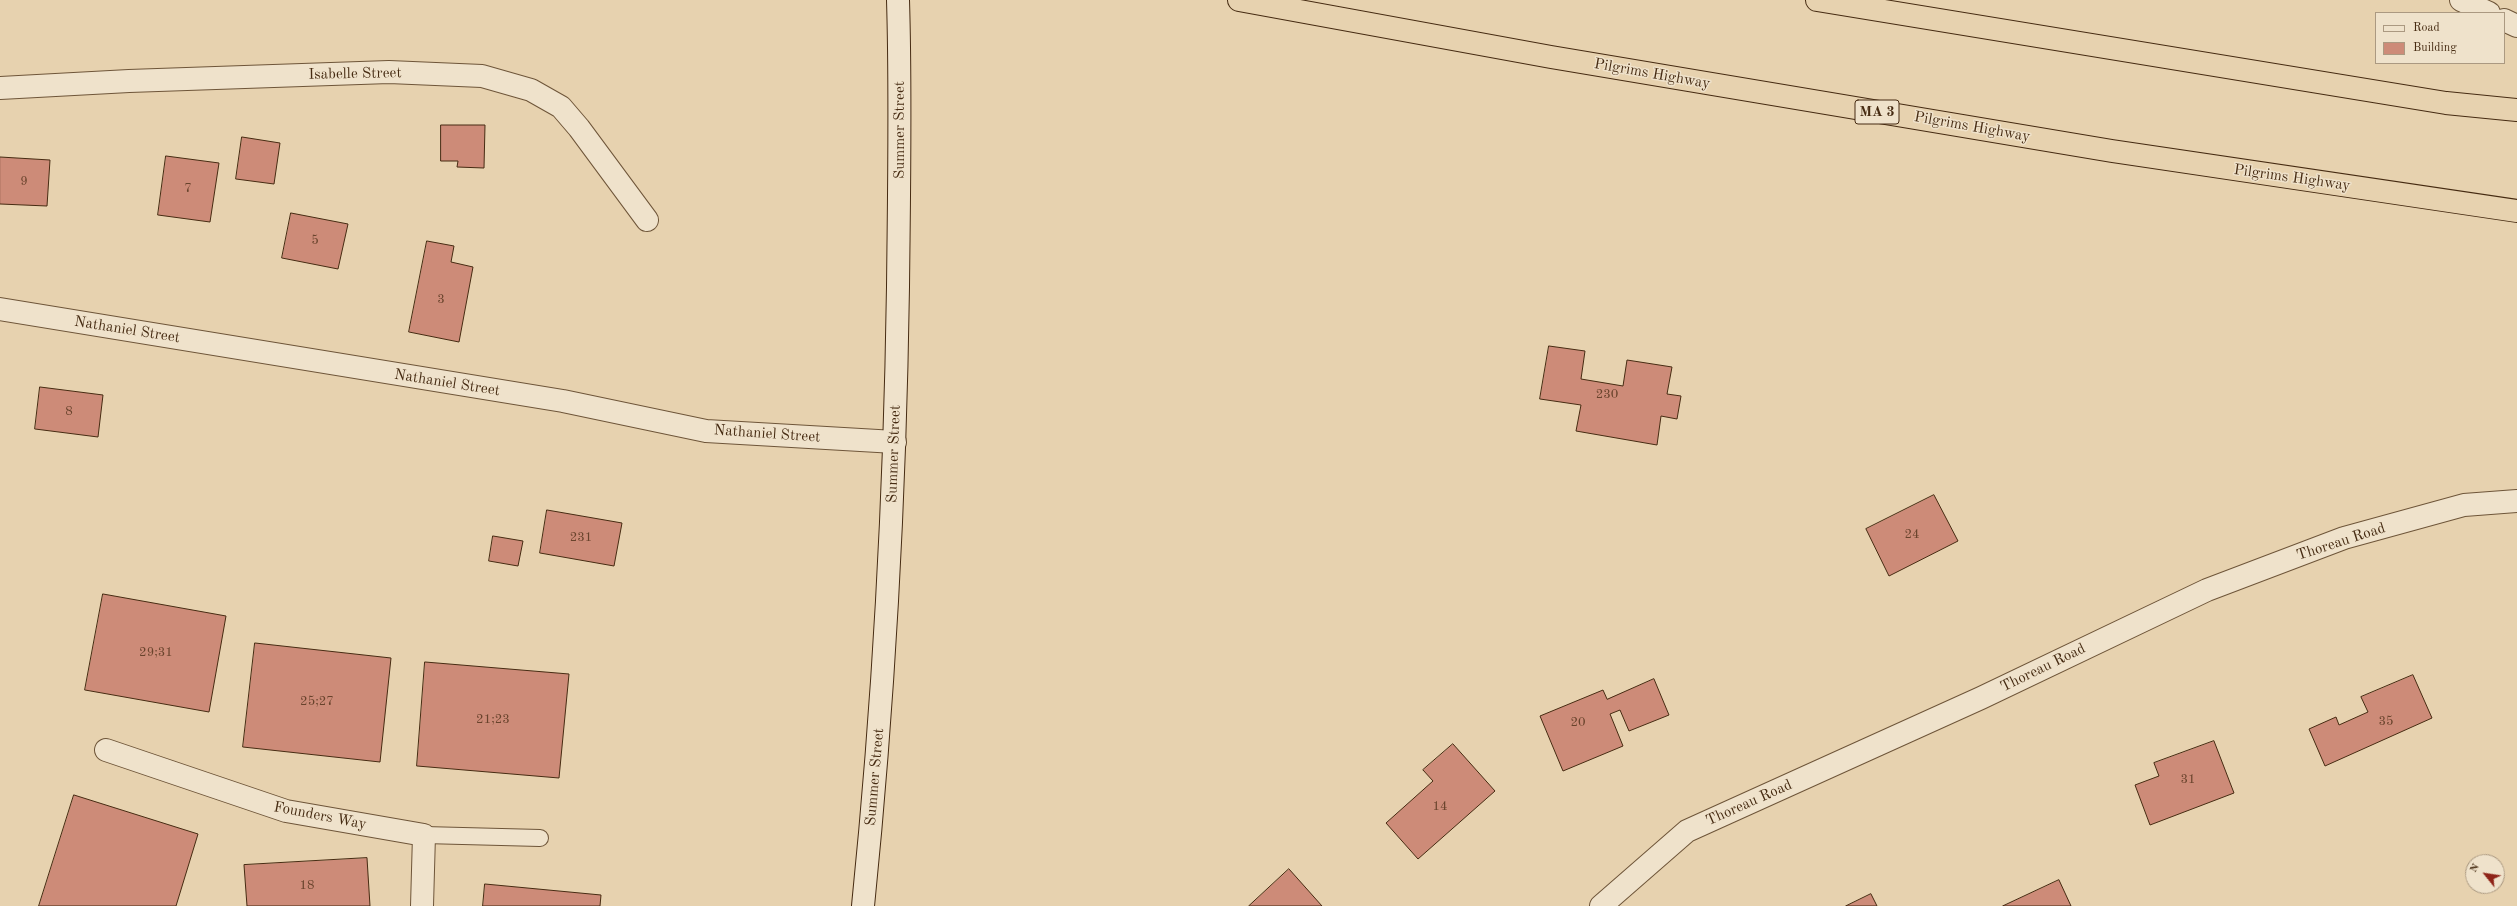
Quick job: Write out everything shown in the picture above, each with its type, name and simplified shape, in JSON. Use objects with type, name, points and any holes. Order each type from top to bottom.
[{"type":"highway","name":"Pilgrims Highway","points":[[1239,0],[1551,57],[2112,151],[2517,211]]},
{"type":"highway","points":[[1817,0],[2438,102],[2517,110]]},
{"type":"street","name":"Summer Street","points":[[863,906],[876,779],[895,442],[900,59],[898,0]]},
{"type":"street","points":[[2461,0],[2487,12]]},
{"type":"street","points":[[2505,20],[2517,26]]},
{"type":"street","name":"Isabelle Street","points":[[0,88],[128,81],[389,72],[482,76],[531,90],[561,107],[579,128],[647,220]]},
{"type":"street","name":"Nathaniel Street","points":[[0,309],[563,402],[706,431],[895,442]]},
{"type":"street","name":"Thoreau Road","points":[[1602,906],[1687,831],[1982,698],[2207,590],[2344,538],[2464,505],[2517,501]]},
{"type":"street","name":"Founders Way","points":[[106,750],[286,811],[424,835]]},
{"type":"street","points":[[422,906],[424,835]]},
{"type":"lane","points":[[424,835],[540,838]]},
{"type":"building","points":[[441,125],[485,125],[484,168],[457,167],[458,161],[441,161]]},
{"type":"building","points":[[242,137],[280,143],[274,184],[236,179]]},
{"type":"building","points":[[166,156],[219,163],[210,222],[158,215]]},
{"type":"building","points":[[0,157],[50,160],[47,206],[0,204]]},
{"type":"building","points":[[291,213],[348,224],[338,269],[282,258]]},
{"type":"building","points":[[427,241],[454,246],[451,262],[473,267],[459,342],[409,332]]},
{"type":"building","points":[[1549,346],[1585,351],[1581,379],[1623,386],[1627,360],[1672,367],[1667,394],[1681,396],[1677,419],[1661,416],[1657,445],[1576,431],[1581,405],[1540,399]]},
{"type":"building","points":[[40,387],[103,395],[98,437],[35,429]]},
{"type":"building","points":[[1934,495],[1958,541],[1889,576],[1866,529]]},
{"type":"building","points":[[547,510],[622,523],[614,566],[540,553]]},
{"type":"building","points":[[493,536],[523,541],[518,566],[489,561]]},
{"type":"building","points":[[103,594],[226,616],[209,712],[85,690]]},
{"type":"building","points":[[255,643],[391,658],[380,762],[243,747]]},
{"type":"building","points":[[425,662],[569,674],[559,778],[417,766]]},
{"type":"building","points":[[2413,675],[2432,718],[2325,766],[2309,729],[2336,717],[2339,725],[2368,712],[2361,697]]},
{"type":"building","points":[[1654,679],[1669,715],[1629,731],[1620,710],[1610,714],[1623,746],[1563,771],[1540,716],[1603,690],[1607,699]]},
{"type":"building","points":[[2214,741],[2234,793],[2150,825],[2135,785],[2159,776],[2154,763]]},
{"type":"building","points":[[1453,744],[1495,791],[1418,859],[1386,823],[1433,781],[1423,770]]},
{"type":"building","points":[[74,795],[198,834],[176,906],[39,906]]},
{"type":"building","points":[[367,858],[370,906],[247,906],[244,865]]},
{"type":"building","points":[[1289,869],[1322,906],[1249,906]]},
{"type":"building","points":[[2059,880],[2071,906],[2003,906]]},
{"type":"building","points":[[485,884],[601,895],[600,906],[483,906]]},
{"type":"building","points":[[1871,894],[1877,906],[1846,906]]}]
